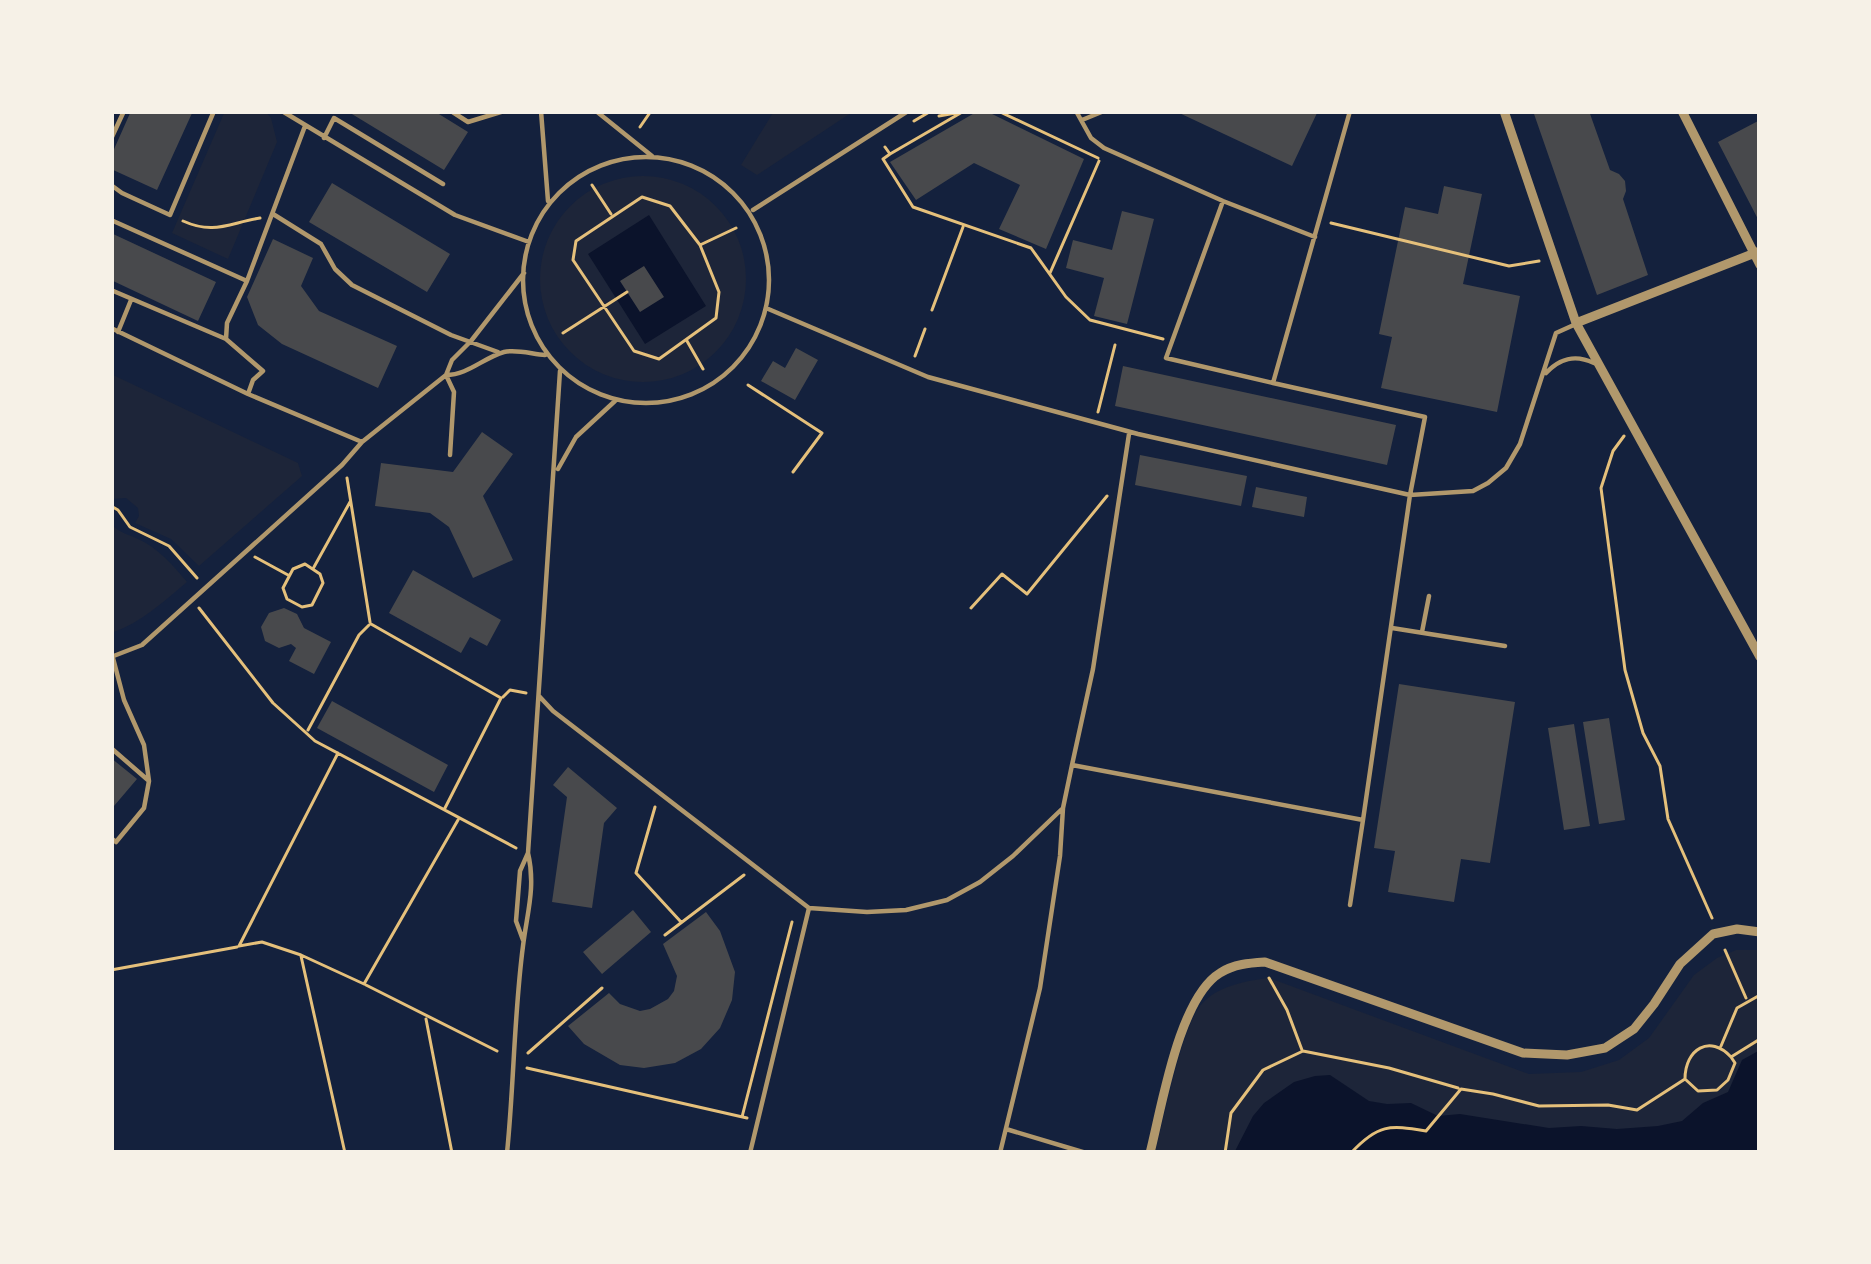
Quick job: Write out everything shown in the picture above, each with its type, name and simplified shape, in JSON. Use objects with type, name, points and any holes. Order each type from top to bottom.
[{"type":"street","points":[[1504,111],[1576,323],[1760,657]]},
{"type":"street","points":[[1576,323],[1758,256],[1682,111]]},
{"type":"street","points":[[1150,1153],[1187,1016],[1201,989],[1221,972],[1244,963],[1265,962],[1523,1053],[1567,1055],[1605,1048],[1634,1029],[1680,964],[1714,934],[1737,929],[1760,932]]},
{"type":"lane","points":[[111,139],[124,111]]},
{"type":"lane","points":[[111,185],[170,215],[214,111]]},
{"type":"lane","points":[[282,111],[455,214],[529,242]]},
{"type":"lane","points":[[451,111],[467,122],[504,111]]},
{"type":"lane","points":[[541,111],[548,203]]},
{"type":"lane","points":[[596,111],[652,156]]},
{"type":"lane","points":[[753,210],[908,111]]},
{"type":"lane","points":[[1076,111],[1091,138],[1104,148],[1315,237]]},
{"type":"lane","points":[[1082,120],[1104,111]]},
{"type":"lane","points":[[1273,383],[1350,111]]},
{"type":"lane","points":[[324,138],[334,118],[443,184]]},
{"type":"lane","points":[[226,340],[227,323],[305,126]]},
{"type":"lane","points":[[652,156],[682,162],[717,178],[753,210],[769,282],[766,308],[738,366],[722,380],[676,400],[615,400],[560,371],[545,355],[525,298],[524,273],[529,242],[548,203],[572,178],[604,163],[652,156]]},
{"type":"lane","points":[[1223,201],[1166,358],[1425,417],[1350,905]]},
{"type":"lane","points":[[272,218],[321,244],[334,269],[352,285],[451,334],[502,353]]},
{"type":"lane","points":[[111,220],[247,281]]},
{"type":"lane","points":[[111,838],[116,842],[144,808],[149,781],[144,746],[112,657],[142,645],[362,442],[446,375],[452,360],[524,273]]},
{"type":"lane","points":[[111,290],[226,340],[263,371],[248,394]]},
{"type":"lane","points":[[131,300],[115,330],[362,442]]},
{"type":"lane","points":[[766,308],[928,376],[1130,432],[1410,495],[1473,491],[1506,468],[1520,444],[1556,333],[1576,323]]},
{"type":"lane","points":[[446,375],[457,375],[502,353],[545,355]]},
{"type":"lane","points":[[1542,377],[1557,362],[1570,358],[1591,361],[1604,374]]},
{"type":"lane","points":[[507,1153],[523,941],[531,904],[529,853],[560,371]]},
{"type":"lane","points":[[446,375],[454,392],[450,454]]},
{"type":"lane","points":[[555,474],[576,437],[615,400]]},
{"type":"lane","points":[[1000,1153],[1040,988],[1063,808],[1093,669],[1130,432]]},
{"type":"lane","points":[[1422,632],[1429,596]]},
{"type":"lane","points":[[1392,628],[1505,646]]},
{"type":"lane","points":[[539,696],[808,908],[906,910],[947,900],[1013,856],[1063,808]]},
{"type":"lane","points":[[111,748],[149,781]]},
{"type":"lane","points":[[1072,765],[1363,820]]},
{"type":"lane","points":[[523,941],[516,921],[520,871],[529,853]]},
{"type":"lane","points":[[751,1153],[808,908]]},
{"type":"lane","points":[[1006,1129],[1086,1153]]},
{"type":"path","points":[[640,127],[651,111]]},
{"type":"path","points":[[998,111],[1099,159]]},
{"type":"path","points":[[937,127],[935,117],[963,112]]},
{"type":"path","points":[[963,112],[883,159],[913,207],[1030,248],[1066,297],[1090,320],[1170,341]]},
{"type":"path","points":[[885,147],[890,154]]},
{"type":"path","points":[[1050,275],[1104,148]]},
{"type":"path","points":[[592,185],[613,217]]},
{"type":"path","points":[[642,197],[670,206],[700,245],[719,292],[716,318],[658,359],[634,351],[573,260],[575,241],[642,197]]},
{"type":"path","points":[[170,215],[201,229],[272,218]]},
{"type":"path","points":[[1331,223],[1509,266],[1541,260]]},
{"type":"path","points":[[932,310],[964,225]]},
{"type":"path","points":[[700,245],[736,228]]},
{"type":"path","points":[[563,333],[627,292]]},
{"type":"path","points":[[912,364],[925,329]]},
{"type":"path","points":[[686,339],[703,369]]},
{"type":"path","points":[[1098,412],[1115,346]]},
{"type":"path","points":[[748,385],[822,434],[794,472]]},
{"type":"path","points":[[1625,435],[1612,451],[1601,488],[1625,670],[1643,733],[1660,766],[1668,819],[1712,920]]},
{"type":"path","points":[[346,478],[371,624]]},
{"type":"path","points":[[971,608],[1002,574],[1027,594],[1108,494]]},
{"type":"path","points":[[313,568],[350,501]]},
{"type":"path","points":[[111,506],[130,527],[170,546],[198,580]]},
{"type":"path","points":[[255,557],[290,576]]},
{"type":"path","points":[[313,568],[323,584],[312,605],[302,607],[287,599],[283,588],[293,569],[313,568]]},
{"type":"path","points":[[193,601],[273,703],[306,733],[458,820],[529,853]]},
{"type":"path","points":[[306,733],[359,635],[371,624]]},
{"type":"path","points":[[371,624],[501,698]]},
{"type":"path","points":[[443,811],[501,698],[510,690],[539,696]]},
{"type":"path","points":[[239,946],[338,753]]},
{"type":"path","points":[[655,805],[635,873],[681,922]]},
{"type":"path","points":[[364,984],[458,820]]},
{"type":"path","points":[[665,935],[744,875]]},
{"type":"path","points":[[527,1068],[745,1117],[792,922]]},
{"type":"path","points":[[111,970],[262,941],[364,984],[497,1051]]},
{"type":"path","points":[[1725,950],[1747,1002]]},
{"type":"path","points":[[301,955],[345,1153]]},
{"type":"path","points":[[1269,978],[1303,1051]]},
{"type":"path","points":[[528,1053],[602,988]]},
{"type":"path","points":[[1720,1048],[1737,1008],[1760,995]]},
{"type":"path","points":[[425,1015],[452,1153]]},
{"type":"path","points":[[1731,1058],[1760,1040]]},
{"type":"path","points":[[1712,1045],[1731,1058],[1735,1063],[1732,1072],[1717,1090],[1698,1091],[1685,1079],[1685,1066],[1701,1048],[1712,1045]]},
{"type":"path","points":[[1225,1153],[1231,1113],[1263,1070],[1303,1051],[1539,1106],[1608,1105],[1637,1110],[1685,1079]]},
{"type":"path","points":[[1351,1153],[1368,1136],[1394,1126],[1426,1131],[1461,1089]]},
{"type":"shaded area","points":[[225,111],[265,111],[277,142],[228,259],[172,233]]},
{"type":"shaded area","points":[[774,111],[854,111],[757,175],[741,165]]},
{"type":"shaded area","points":[[643,176],[683,183],[716,206],[739,239],[746,279],[739,319],[716,352],[683,375],[643,382],[603,375],[570,352],[547,319],[540,279],[547,239],[570,206],[603,183]]},
{"type":"shaded area","points":[[649,215],[706,306],[645,344],[588,254]]},
{"type":"shaded area","points":[[111,374],[298,463],[302,476],[199,566],[171,539],[135,523],[138,508],[126,498],[111,499]]},
{"type":"shaded area","points":[[111,524],[152,547],[187,582],[142,618],[111,633]]},
{"type":"shaded area","points":[[1736,950],[1760,950],[1760,1153],[1155,1153],[1193,1018],[1207,999],[1232,986],[1269,978],[1529,1074],[1581,1072],[1619,1060],[1649,1038],[1694,975]]},
{"type":"shaded area","points":[[1760,1050],[1760,1153],[1234,1153],[1264,1103],[1294,1082],[1315,1076],[1330,1075],[1369,1101],[1411,1103],[1438,1116],[1460,1114],[1549,1128],[1617,1129],[1682,1121],[1703,1103],[1728,1092],[1742,1060]]},
{"type":"building","points":[[131,111],[193,111],[157,190],[111,169],[111,156]]},
{"type":"building","points":[[347,111],[434,111],[468,132],[444,170]]},
{"type":"building","points":[[978,111],[1084,159],[1046,249],[999,229],[1020,185],[974,163],[916,200],[890,162]]},
{"type":"building","points":[[1175,111],[1312,111],[1317,113],[1292,166]]},
{"type":"building","points":[[1533,111],[1589,111],[1610,170],[1625,181],[1623,199],[1648,275],[1597,295]]},
{"type":"building","points":[[1760,120],[1760,223],[1718,142]]},
{"type":"building","points":[[332,183],[450,254],[427,292],[309,222]]},
{"type":"building","points":[[1444,186],[1482,194],[1463,284],[1520,296],[1497,412],[1381,388],[1392,337],[1379,334],[1405,207],[1438,214]]},
{"type":"building","points":[[1122,211],[1154,219],[1127,324],[1094,316],[1104,278],[1066,268],[1073,240],[1112,250]]},
{"type":"building","points":[[111,233],[216,282],[198,321],[111,280]]},
{"type":"building","points":[[273,239],[313,258],[301,286],[319,311],[397,346],[378,388],[282,344],[258,325],[247,297]]},
{"type":"building","points":[[644,266],[664,297],[640,312],[620,281]]},
{"type":"building","points":[[796,348],[818,360],[795,400],[761,381],[773,361],[785,368]]},
{"type":"building","points":[[1123,366],[1396,425],[1387,465],[1115,406]]},
{"type":"building","points":[[482,432],[513,454],[483,496],[513,560],[473,578],[449,527],[430,513],[375,506],[381,463],[453,472]]},
{"type":"building","points":[[1140,455],[1247,476],[1241,506],[1135,485]]},
{"type":"building","points":[[1256,487],[1307,497],[1304,517],[1252,507]]},
{"type":"building","points":[[413,570],[501,620],[487,646],[470,637],[461,653],[389,613]]},
{"type":"building","points":[[284,608],[297,614],[304,628],[331,642],[314,674],[289,661],[296,648],[291,644],[279,648],[265,641],[261,627],[269,613]]},
{"type":"building","points":[[1399,684],[1515,702],[1490,863],[1461,859],[1454,902],[1388,892],[1395,851],[1374,848]]},
{"type":"building","points":[[332,701],[448,765],[434,792],[317,728]]},
{"type":"building","points":[[1609,718],[1625,820],[1599,824],[1583,722]]},
{"type":"building","points":[[1574,724],[1590,826],[1564,830],[1548,728]]},
{"type":"building","points":[[111,758],[137,779],[114,806],[111,804]]},
{"type":"building","points":[[568,767],[617,808],[604,823],[592,908],[552,902],[567,797],[553,785]]},
{"type":"building","points":[[633,910],[651,932],[602,974],[583,952]]},
{"type":"building","points":[[706,912],[720,931],[735,972],[732,1000],[720,1028],[701,1049],[675,1063],[644,1068],[620,1065],[584,1044],[568,1026],[609,993],[620,1004],[640,1011],[668,999],[677,976],[663,944]]}]
